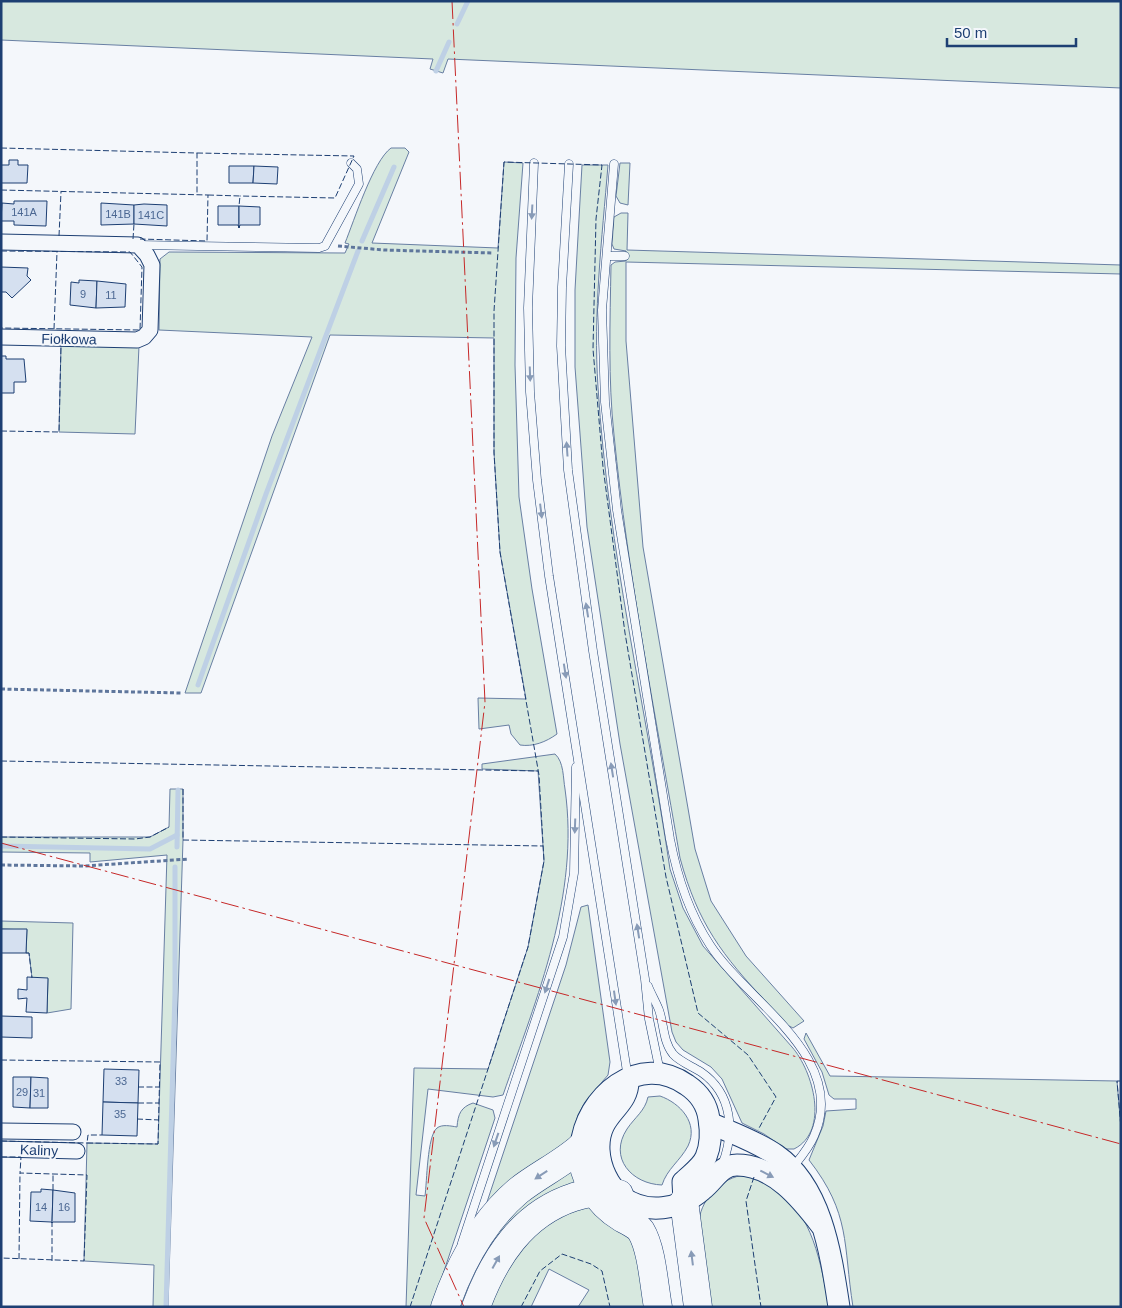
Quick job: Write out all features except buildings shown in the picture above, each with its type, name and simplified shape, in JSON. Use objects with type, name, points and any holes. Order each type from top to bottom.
[{"type":"highway","points":[[448,1300],[483,1230],[501,1208],[519,1191],[581,1147],[583,1164],[606,1193],[608,1208],[634,1224],[641,1231],[658,1307]]},
{"type":"highway","points":[[476,1307],[489,1275],[511,1239],[546,1210],[567,1200],[606,1193]]},
{"type":"highway","points":[[684,1201],[698,1307]]},
{"type":"highway","points":[[650,1209],[670,1307]]},
{"type":"main road","points":[[581,1147],[585,1126],[597,1102],[611,1088],[643,1075],[660,1074],[678,1079],[695,1092],[706,1106],[710,1124],[710,1140],[706,1157],[684,1182],[684,1201]]},
{"type":"main road","points":[[628,1080],[627,1094],[603,1124],[599,1142],[605,1173],[606,1193],[650,1209],[667,1207],[684,1201],[702,1191],[720,1169],[738,1165],[767,1173],[792,1190],[821,1225]]},
{"type":"main road","points":[[710,1124],[773,1153],[792,1169],[808,1190],[829,1250],[839,1307]]},
{"type":"street","points":[[1,242],[138,245]]},
{"type":"street","name":"Fiołkowa","points":[[1,337],[137,340],[144,337],[150,330],[152,265],[147,254],[138,245]]},
{"type":"street","name":"Kaliny","points":[[1,1131],[73,1132]]},
{"type":"street","name":"Kaliny","points":[[1,1149],[77,1151]]},
{"type":"lane","points":[[138,245],[319,248],[325,246],[359,184],[358,169],[351,163]]},
{"type":"lane","points":[[534,163],[528,308],[530,392],[544,538],[628,1080]]},
{"type":"lane","points":[[569,164],[562,316],[568,470],[592,641],[645,979],[649,1019],[660,1074]]},
{"type":"lane","points":[[614,164],[602,310],[602,356],[609,452],[674,862],[690,907],[710,946],[730,970],[793,1036],[813,1069],[818,1085],[821,1106],[819,1124],[811,1144],[792,1169]]},
{"type":"lane","points":[[607,256],[625,256]]},
{"type":"lane","points":[[448,1300],[467,1226],[563,937],[574,873],[576,743]]},
{"type":"lane","points":[[645,979],[659,1009],[668,1046],[675,1056],[708,1078],[721,1093],[728,1112],[730,1132],[728,1150],[720,1169]]},
{"type":"path","points":[[325,246],[384,250],[492,253]]},
{"type":"path","points":[[1,689],[181,693]]},
{"type":"path","points":[[1,865],[84,866],[189,859]]},
{"type":"shaded area","points":[[1,1],[1121,1],[1121,88],[448,59],[443,73],[430,69],[433,59],[1,40]]},
{"type":"shaded area","points":[[391,148],[405,148],[409,152],[372,243],[498,248],[504,162],[523,163],[516,258],[515,365],[519,497],[532,589],[557,734],[535,745],[520,745],[511,734],[509,725],[479,729],[478,698],[526,699],[500,552],[494,452],[494,338],[330,335],[201,693],[185,693],[272,436],[312,337],[159,330],[160,259],[169,252],[345,253],[349,244],[345,243],[371,178],[377,165]]},
{"type":"shaded area","points":[[620,163],[630,163],[628,205],[620,203],[616,196]]},
{"type":"shaded area","points":[[582,165],[608,165],[599,276],[597,332],[598,387],[603,448],[619,569],[670,869],[683,908],[703,946],[792,1047],[806,1071],[811,1085],[815,1115],[812,1129],[805,1140],[794,1149],[786,1149],[764,1134],[742,1123],[722,1079],[711,1067],[683,1050],[676,1042],[672,1032],[620,744],[587,527],[575,367],[575,290]]},
{"type":"shaded area","points":[[621,213],[628,213],[627,250],[1121,265],[1121,274],[626,262],[626,341],[643,547],[695,849],[711,901],[746,956],[804,1021],[793,1028],[783,1020],[737,970],[725,954],[695,902],[680,858],[635,594],[612,414],[610,372],[611,265],[615,262],[626,261],[626,251],[614,249],[612,244],[614,217]]},
{"type":"shaded area","points":[[61,345],[139,346],[135,434],[59,432]]},
{"type":"shaded area","points":[[555,754],[563,770],[565,789],[568,829],[566,868],[561,907],[542,983],[503,1095],[493,1097],[428,1089],[416,1195],[425,1196],[429,1149],[437,1128],[444,1126],[457,1127],[461,1112],[473,1103],[493,1110],[495,1118],[432,1307],[406,1307],[414,1068],[488,1069],[528,947],[544,861],[538,771],[482,769],[482,764]]},
{"type":"shaded area","points":[[170,789],[183,789],[183,840],[168,1307],[153,1307],[154,1265],[84,1261],[87,1143],[158,1144],[167,855],[90,862],[90,853],[1,852],[1,837],[150,837],[169,827]]},
{"type":"shaded area","points":[[588,905],[610,1062],[608,1075],[585,1102],[578,1115],[570,1142],[490,1205],[487,1202],[566,965],[581,907]]},
{"type":"shaded area","points":[[1,921],[73,923],[71,1009],[47,1013],[48,979],[32,978],[29,953],[26,953],[27,930],[1,929]]},
{"type":"shaded area","points":[[806,1033],[830,1076],[1117,1081],[1121,1128],[1121,1307],[853,1307],[846,1247],[839,1214],[823,1179],[809,1160],[823,1126],[826,1111],[856,1109],[856,1099],[834,1099],[829,1095],[822,1072],[804,1039]]},
{"type":"shaded area","points":[[660,1096],[681,1109],[686,1115],[691,1129],[691,1138],[688,1146],[667,1174],[662,1185],[641,1180],[633,1174],[626,1168],[620,1150],[627,1129],[642,1110],[648,1097]]},
{"type":"shaded area","points":[[571,1166],[576,1185],[463,1307],[455,1307],[506,1213]]},
{"type":"shaded area","points":[[745,1175],[774,1187],[798,1211],[813,1241],[823,1274],[829,1307],[710,1307],[699,1220],[701,1212],[714,1190],[721,1184]]},
{"type":"shaded area","points":[[588,1207],[631,1235],[649,1307],[578,1307],[589,1290],[549,1269],[531,1307],[489,1307],[505,1271],[527,1239],[556,1219]]},
{"type":"waterway","points":[[457,24],[468,1]]},
{"type":"waterway","points":[[436,71],[449,42]]},
{"type":"waterway","points":[[362,241],[394,167]]},
{"type":"waterway","points":[[198,685],[266,494],[358,251]]},
{"type":"waterway","points":[[177,847],[178,790]]},
{"type":"waterway","points":[[1,846],[150,849],[177,835]]},
{"type":"waterway","points":[[166,1307],[175,992],[175,867]]},
{"type":"fence","points":[[1,148],[197,153],[197,195]]},
{"type":"fence","points":[[197,153],[354,156],[335,198],[240,196]]},
{"type":"fence","points":[[410,1307],[528,947],[544,861],[539,775],[500,552],[494,453],[494,311],[504,162],[602,165],[596,219],[593,349],[603,467],[625,633],[666,877],[698,1013],[748,1055],[776,1097],[758,1130]]},
{"type":"fence","points":[[1,190],[208,195],[207,241],[140,239]]},
{"type":"fence","points":[[59,236],[61,192]]},
{"type":"fence","points":[[208,195],[240,196],[239,206]]},
{"type":"fence","points":[[133,239],[134,224]]},
{"type":"fence","points":[[1,251],[130,252],[142,267],[140,330],[1,328]]},
{"type":"fence","points":[[54,329],[57,252]]},
{"type":"fence","points":[[1,431],[59,432],[61,345],[59,345]]},
{"type":"fence","points":[[1,761],[538,771]]},
{"type":"fence","points":[[183,789],[183,840],[543,846]]},
{"type":"fence","points":[[1,837],[135,839],[150,837],[169,827]]},
{"type":"fence","points":[[26,953],[29,953],[32,978]]},
{"type":"fence","points":[[1,1060],[160,1062],[158,1144],[87,1143],[88,1135],[102,1135]]},
{"type":"fence","points":[[1121,1081],[1117,1081],[1121,1128]]},
{"type":"fence","points":[[138,1087],[160,1087]]},
{"type":"fence","points":[[138,1103],[159,1103]]},
{"type":"fence","points":[[137,1119],[159,1120]]},
{"type":"fence","points":[[1,1141],[87,1143]]},
{"type":"fence","points":[[1,1157],[21,1157],[20,1173],[87,1175],[84,1261],[1,1258]]},
{"type":"fence","points":[[19,1259],[20,1173]]},
{"type":"fence","points":[[53,1174],[53,1190]]},
{"type":"fence","points":[[754,1177],[746,1201],[761,1307]]},
{"type":"fence","points":[[52,1223],[52,1261]]},
{"type":"fence","points":[[521,1307],[540,1271],[562,1254],[591,1264],[602,1271],[610,1307]]},
{"type":"power","points":[[452,1],[485,702],[424,1218],[464,1307]]},
{"type":"power","points":[[1,843],[1121,1144]]}]
